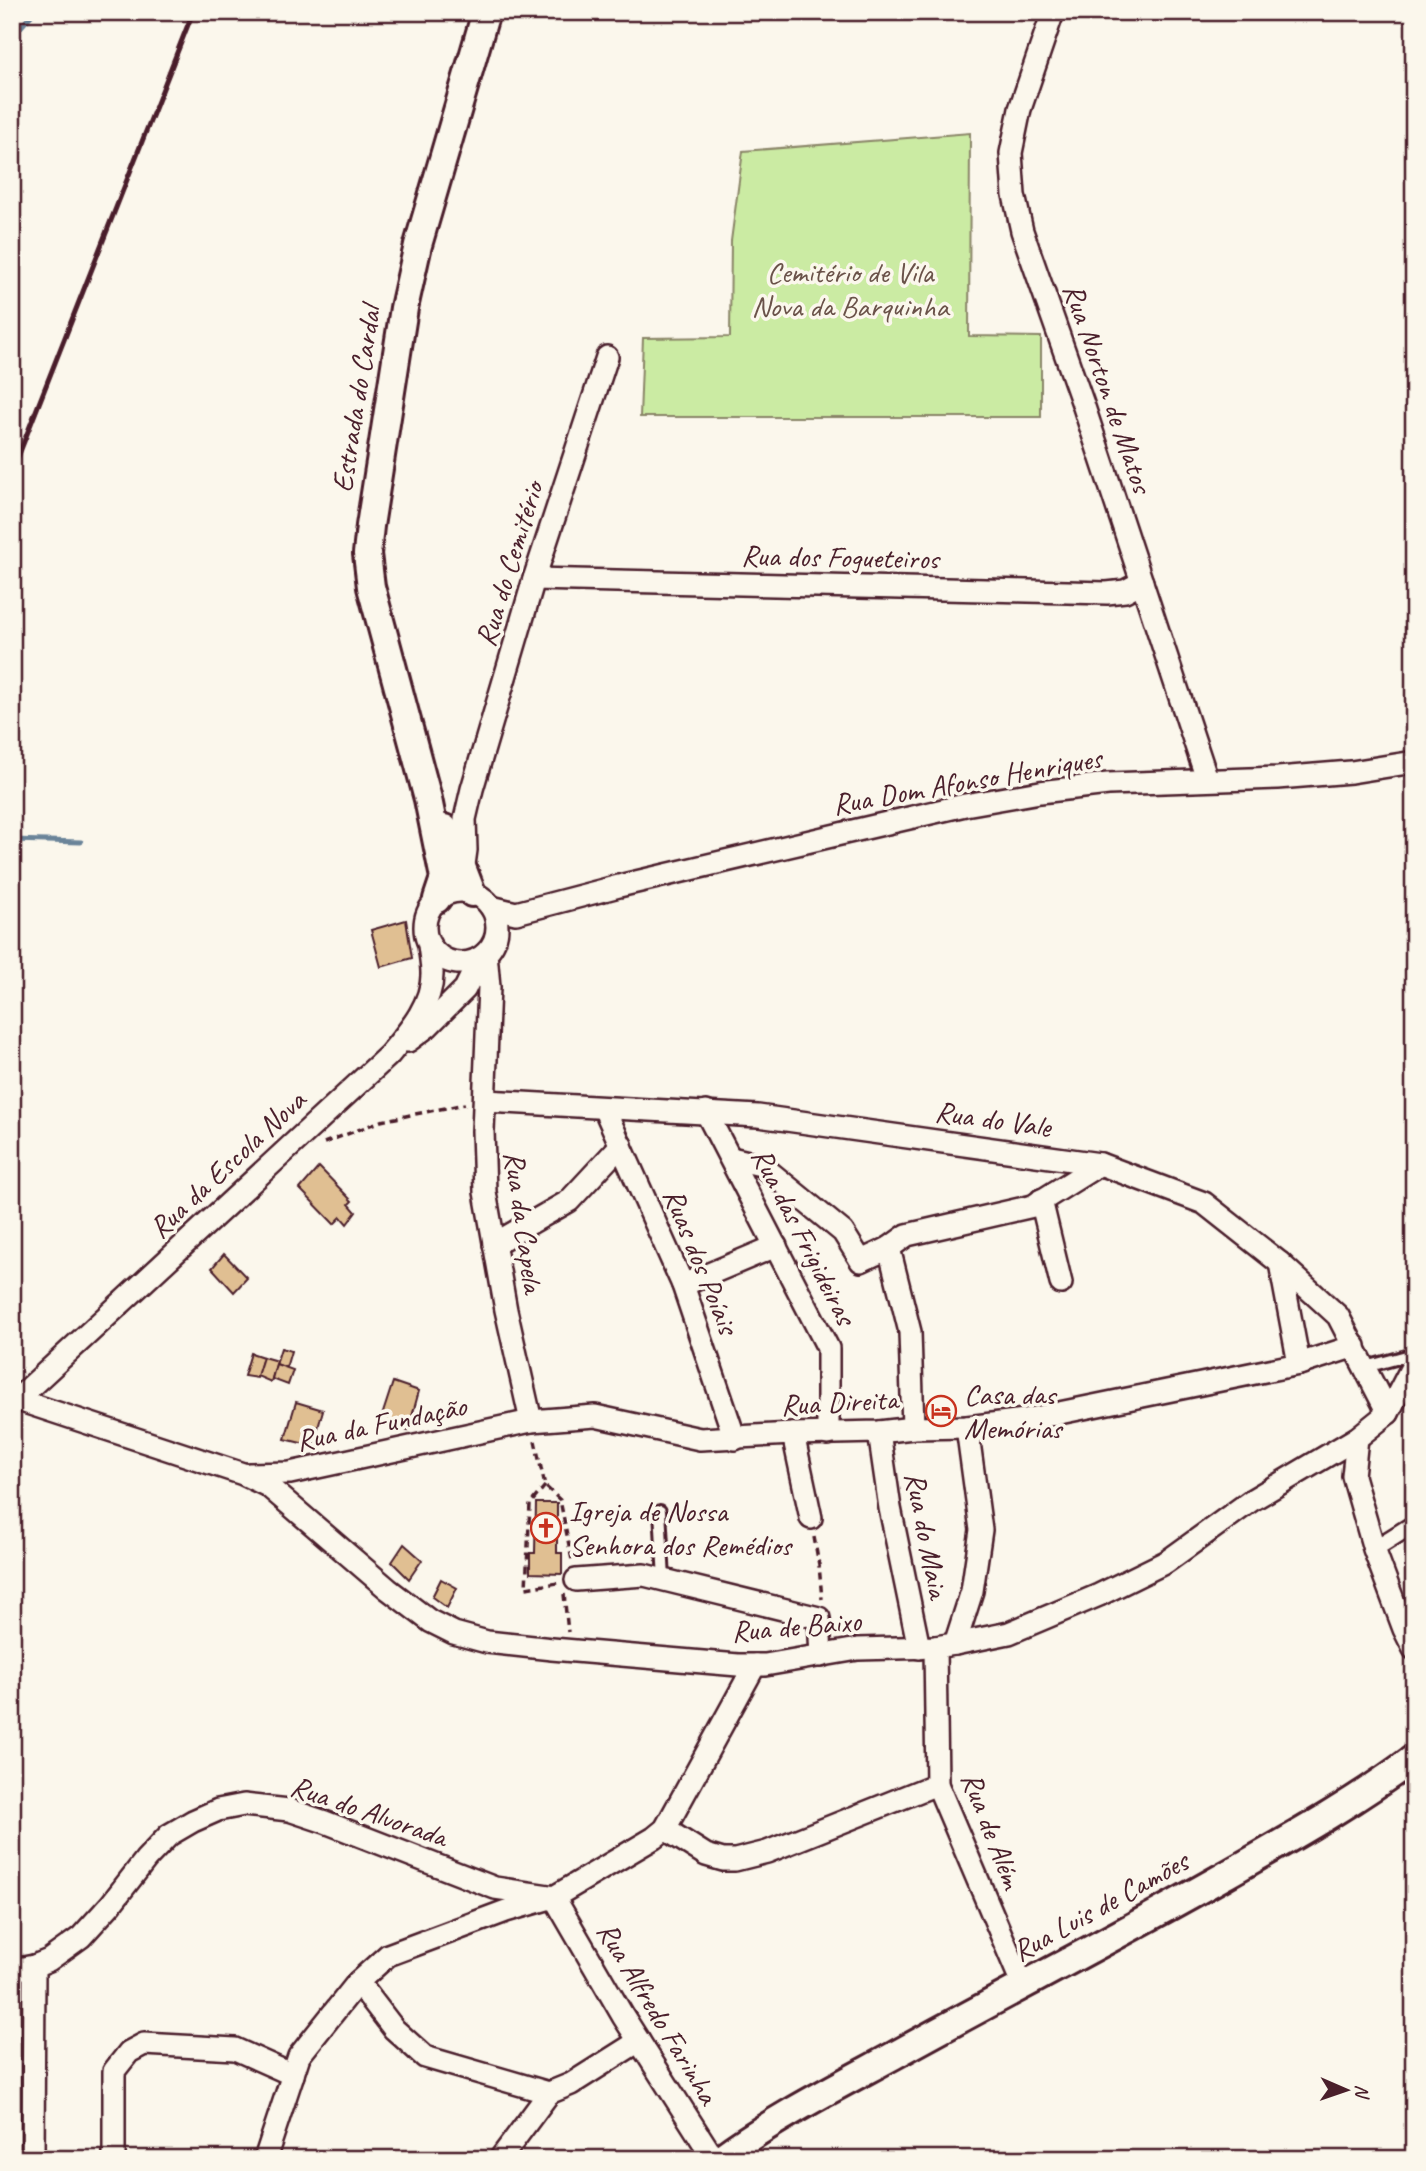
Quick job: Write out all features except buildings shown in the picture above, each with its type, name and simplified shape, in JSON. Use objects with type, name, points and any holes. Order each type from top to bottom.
[{"type":"street","name":"Estrada do Cardal","points":[[467,893],[444,878],[428,799],[371,587],[367,554],[404,308],[418,245],[486,12]]},
{"type":"street","name":"Rua Norton de Matos","points":[[1053,12],[1020,109],[1011,153],[1013,195],[1022,230],[1207,779]]},
{"type":"street","name":"Rua do Cemitério","points":[[467,893],[464,819],[534,579],[607,357]]},
{"type":"street","name":"Rua dos Fogueteiros","points":[[534,579],[1107,593],[1125,591],[1142,582]]},
{"type":"street","name":"Rua Dom Afonso Henriques","points":[[467,893],[516,913],[619,886],[965,806],[1078,786],[1278,778],[1362,771],[1414,762]]},
{"type":"street","name":"Rua do Cemitério","points":[[467,893],[472,789]]},
{"type":"street","name":"Estrada do Cardal","points":[[428,799],[467,893]]},
{"type":"street","points":[[389,1055],[428,1026],[465,989],[495,937],[495,917],[467,893],[429,909],[425,933],[436,954],[446,961],[469,963],[485,953]]},
{"type":"street","name":"Rua Dom Afonso Henriques","points":[[485,953],[509,929],[538,908]]},
{"type":"street","name":"Rua da Escola Nova","points":[[14,1401],[389,1055],[410,1030],[430,992],[432,974],[429,945]]},
{"type":"street","name":"Rua da Capela","points":[[485,953],[489,987],[483,1131],[485,1192],[531,1421]]},
{"type":"street","name":"Rua da Capela","points":[[465,989],[473,991],[479,998],[488,1028]]},
{"type":"street","name":"Rua do Vale","points":[[485,1101],[758,1116],[1100,1164],[1204,1203],[1280,1263],[1338,1316],[1388,1413]]},
{"type":"street","name":"Ruas dos Poíais","points":[[604,1108],[683,1285],[735,1439]]},
{"type":"street","name":"Rua das Frigideiras","points":[[706,1112],[828,1348],[828,1434]]},
{"type":"street","points":[[494,1244],[569,1201],[621,1146]]},
{"type":"street","points":[[731,1158],[761,1165],[843,1232],[861,1261],[907,1236],[1034,1206],[1100,1164]]},
{"type":"street","points":[[1041,1200],[1061,1283]]},
{"type":"street","points":[[683,1285],[776,1246]]},
{"type":"street","points":[[889,1248],[910,1332],[913,1428]]},
{"type":"street","points":[[1280,1263],[1299,1364]]},
{"type":"street","name":"Rua Direita","points":[[531,1421],[596,1416],[700,1439],[967,1427],[1025,1420],[1299,1364],[1355,1346]]},
{"type":"street","points":[[1388,1413],[1414,1363]]},
{"type":"street","points":[[14,1401],[243,1474]]},
{"type":"street","name":"Rua de Baixo","points":[[243,1474],[268,1486],[388,1589],[430,1621],[453,1633],[487,1642],[570,1651],[755,1665],[858,1649],[936,1646],[1009,1633],[1099,1595],[1166,1562],[1252,1500],[1357,1438],[1388,1413]]},
{"type":"street","name":"Rua da Fundação","points":[[243,1474],[290,1473],[531,1421]]},
{"type":"street","points":[[936,1646],[972,1591],[981,1530],[967,1427]]},
{"type":"street","name":"Rua do Maia","points":[[879,1432],[890,1508],[936,1646]]},
{"type":"street","points":[[793,1434],[811,1518]]},
{"type":"street","points":[[1357,1438],[1353,1476],[1374,1549],[1414,1649]]},
{"type":"street","points":[[1374,1549],[1414,1524]]},
{"type":"street","points":[[576,1580],[644,1576],[819,1618],[821,1656]]},
{"type":"street","name":"Rua de Além","points":[[936,1646],[937,1784],[1023,1986]]},
{"type":"street","points":[[265,2159],[299,2056],[358,1982],[388,1955],[408,1946],[554,1897],[665,1829],[755,1665]]},
{"type":"street","name":"Rua Luis de Camões","points":[[724,2157],[752,2135],[812,2101],[1284,1842],[1385,1780],[1414,1758]]},
{"type":"street","points":[[665,1829],[706,1855],[735,1860],[766,1852],[937,1784]]},
{"type":"street","name":"Rua do Alvorada","points":[[12,1970],[34,1966],[49,1959],[81,1937],[169,1835],[218,1810],[244,1805],[289,1810],[495,1888],[554,1897]]},
{"type":"street","name":"Rua Alfredo Farinha","points":[[554,1897],[639,2041],[724,2157]]},
{"type":"street","points":[[33,2159],[34,1966]]},
{"type":"street","points":[[358,1982],[394,2029],[425,2057],[549,2093]]},
{"type":"street","points":[[499,2159],[549,2093],[571,2084],[639,2041]]},
{"type":"street","points":[[114,2159],[114,2071],[129,2052],[144,2044],[235,2049],[293,2075]]},
{"type":"lane","points":[[1366,1367],[1414,1354]]},
{"type":"lane","points":[[660,1511],[664,1580]]},
{"type":"path","points":[[323,1144],[381,1121],[485,1101]]},
{"type":"path","points":[[531,1421],[545,1486],[560,1500],[576,1580]]},
{"type":"path","points":[[545,1486],[530,1504],[526,1588],[563,1582],[570,1651]]},
{"type":"path","points":[[811,1518],[819,1564],[822,1602],[819,1618]]},
{"type":"green space","name":"Cemitério de Vila Nova da Barquinha","points":[[970,133],[969,336],[1041,337],[1041,417],[640,417],[643,338],[730,337],[731,241],[743,151]]},
{"type":"waterway","points":[[12,37],[34,12]]},
{"type":"waterway","points":[[12,840],[81,842]]},
{"type":"railway","points":[[12,472],[193,12]]},
{"type":"place","name":"Casa das Memórias","points":[[941,1411]]},
{"type":"place","name":"Igreja de Nossa Senhora dos Remédios","points":[[546,1528]]}]
